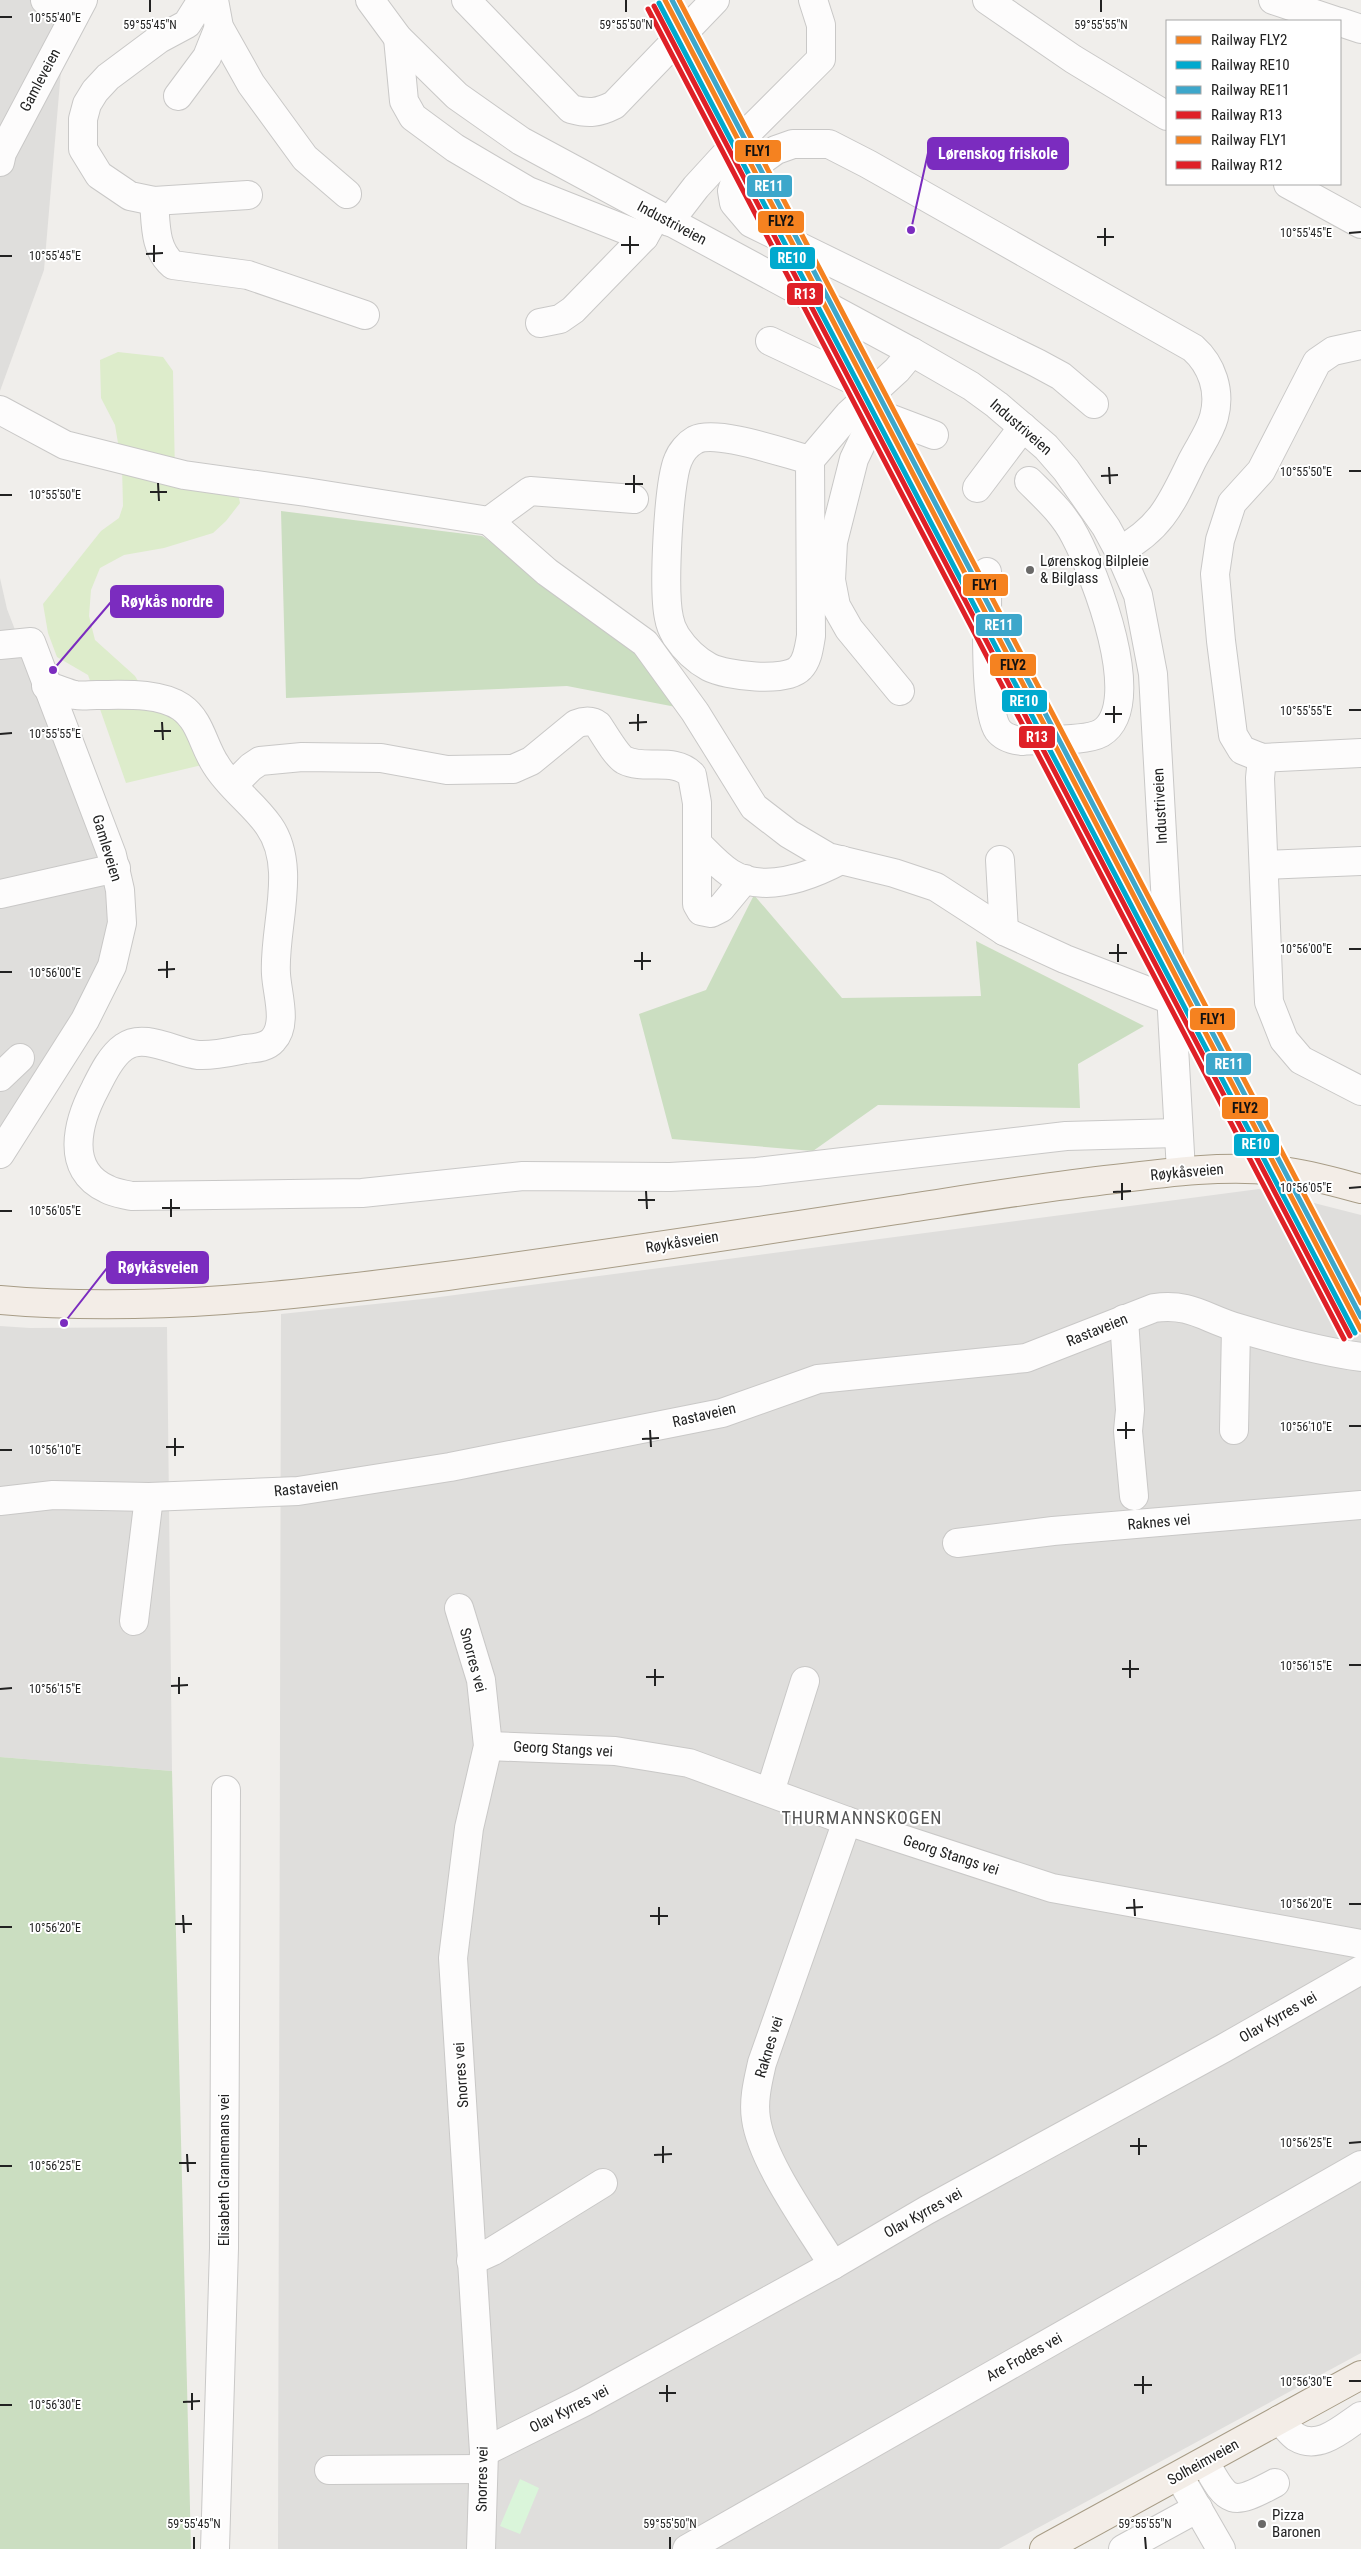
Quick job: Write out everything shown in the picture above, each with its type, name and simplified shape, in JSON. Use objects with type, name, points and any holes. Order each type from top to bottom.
[{"type":"main road","name":"Røykåsveien","points":[[0,1300],[82,1305],[148,1304],[233,1300],[358,1287],[573,1259],[1039,1188],[1181,1171],[1236,1168],[1284,1171],[1361,1189]]},
{"type":"main road","name":"Solheimveien","points":[[1044,2549],[1361,2375]]},
{"type":"street","points":[[45,0],[79,8]]},
{"type":"street","points":[[202,0],[187,24],[159,39],[108,78],[87,104],[83,119],[83,149],[99,175],[130,196],[154,201],[248,195]]},
{"type":"street","points":[[214,0],[219,27],[251,84],[305,158],[347,194]]},
{"type":"street","name":"Industriveien","points":[[370,0],[398,38],[458,96],[521,141],[656,225],[731,255],[912,352],[971,386],[1046,447],[1085,494],[1119,551],[1138,595],[1153,674],[1177,1133],[1181,1171]]},
{"type":"street","points":[[466,0],[571,110],[586,114],[600,112],[614,105],[715,0]]},
{"type":"street","points":[[540,323],[560,319],[572,310],[696,187],[821,58],[821,25],[814,0]]},
{"type":"street","points":[[987,0],[1073,59],[1166,115]]},
{"type":"street","points":[[1272,0],[1333,20]]},
{"type":"street","name":"Gamleveien","points":[[0,162],[2,153],[79,8]]},
{"type":"street","points":[[1341,22],[1361,29]]},
{"type":"street","points":[[178,96],[208,57],[219,27]]},
{"type":"street","points":[[398,38],[404,101],[413,117],[455,148],[528,191],[656,225]]},
{"type":"street","points":[[1094,404],[1061,376],[1037,363],[752,223],[734,202],[732,191],[736,180],[776,150],[793,144],[829,144],[868,164],[1193,348],[1205,358],[1213,374],[1216,393],[1214,417],[1168,511],[1137,541],[1119,551]]},
{"type":"street","points":[[1290,185],[1361,224]]},
{"type":"street","points":[[154,201],[158,241],[163,257],[173,265],[248,275],[365,315]]},
{"type":"street","points":[[731,255],[752,223]]},
{"type":"street","points":[[770,341],[934,435]]},
{"type":"street","points":[[1361,345],[1333,351],[1317,362],[1261,471],[1232,503],[1220,540],[1215,574],[1233,735],[1242,750],[1262,758],[1361,753]]},
{"type":"street","points":[[900,691],[849,629],[836,606],[831,580],[833,542],[854,459],[875,401],[912,352]]},
{"type":"street","points":[[810,460],[730,438],[712,438],[697,439],[684,449],[678,460],[670,485],[667,598],[669,619],[676,636],[696,660],[711,668],[728,674],[789,675],[800,669],[806,660],[811,636],[810,460],[849,414],[875,401]]},
{"type":"street","points":[[0,410],[65,445],[184,475],[489,521],[547,572],[645,643],[695,712],[754,807],[788,834],[828,857],[894,873],[936,887],[1004,932],[1065,959],[1170,1000]]},
{"type":"street","points":[[977,488],[1023,427]]},
{"type":"street","points":[[987,572],[989,700],[994,723],[1000,732],[1011,740],[1022,740],[1092,737],[1103,732],[1119,707],[1120,680],[1111,629],[1075,535],[1061,514],[1029,480]]},
{"type":"street","points":[[489,521],[530,491],[634,499]]},
{"type":"street","points":[[1061,514],[1085,494]]},
{"type":"street","name":"Gamleveien","points":[[0,645],[31,642],[116,868],[122,923],[112,966],[85,1020],[4,1143]]},
{"type":"street","points":[[1120,680],[1153,674]]},
{"type":"street","points":[[46,686],[76,695],[155,698],[180,707],[190,715],[198,726],[216,766],[270,827],[279,846],[283,905],[276,972],[281,1018],[275,1039],[265,1046],[209,1055],[182,1052],[144,1042],[132,1042],[124,1046],[106,1069],[92,1094],[83,1115],[77,1142],[83,1167],[92,1179],[107,1190],[131,1196],[342,1193],[523,1176],[680,1176],[833,1165],[1066,1136],[1177,1133]]},
{"type":"street","points":[[233,785],[260,761],[302,757],[348,756],[381,758],[447,770],[513,769],[531,761],[576,724],[582,721],[593,722],[598,725],[623,759],[640,764],[675,766],[690,773],[695,782],[698,844],[697,897],[701,911],[715,912],[736,892],[745,880]]},
{"type":"street","points":[[1262,758],[1260,778],[1265,865],[1269,1002],[1284,1040],[1301,1060],[1361,1091]]},
{"type":"street","points":[[698,844],[726,870],[745,880],[783,881],[823,870],[841,860]]},
{"type":"street","points":[[1000,860],[1004,932]]},
{"type":"street","points":[[1265,865],[1361,860]]},
{"type":"street","points":[[0,894],[116,868]]},
{"type":"street","points":[[0,1077],[20,1058]]},
{"type":"street","name":"Rastaveien","points":[[0,1501],[53,1495],[149,1497],[298,1492],[450,1467],[722,1413],[818,1379],[1026,1358],[1154,1308],[1172,1305],[1195,1310],[1236,1328],[1324,1351],[1361,1356]]},
{"type":"street","points":[[1124,1319],[1130,1410],[1128,1431],[1134,1496]]},
{"type":"street","points":[[1234,1430],[1236,1328]]},
{"type":"street","points":[[134,1620],[149,1497]]},
{"type":"street","name":"Raknes vei","points":[[957,1543],[1054,1531],[1361,1505]]},
{"type":"street","name":"Snorres vei","points":[[458,1608],[481,1680],[488,1746],[469,1828],[453,1958],[483,2461],[481,2549]]},
{"type":"street","points":[[770,1792],[805,1681]]},
{"type":"street","name":"Georg Stangs vei","points":[[488,1746],[615,1751],[689,1764],[847,1821],[1052,1888],[1361,1944]]},
{"type":"street","name":"Elisabeth Grannemans vei","points":[[215,2549],[224,2248],[226,1790]]},
{"type":"street","name":"Raknes vei","points":[[833,2265],[767,2155],[756,2120],[755,2096],[762,2062],[847,1821]]},
{"type":"street","name":"Olav Kyrres vei","points":[[483,2461],[592,2397],[833,2265],[927,2210],[1224,2048],[1361,1970]]},
{"type":"street","name":"Are Frodes vei","points":[[687,2549],[1331,2184],[1361,2165]]},
{"type":"street","points":[[471,2261],[493,2251],[603,2183]]},
{"type":"street","points":[[1279,2420],[1296,2437],[1317,2442],[1330,2437],[1361,2416]]},
{"type":"street","points":[[329,2470],[483,2461]]},
{"type":"street","points":[[1205,2462],[1224,2495],[1234,2498],[1247,2498],[1275,2483]]},
{"type":"street","points":[[1179,2476],[1221,2549]]},
{"type":"street","points":[[1123,2549],[1198,2508]]},
{"type":"shaded area","points":[[0,0],[67,0],[44,270],[0,391]]},
{"type":"shaded area","points":[[0,578],[7,609],[98,845],[112,911],[93,987],[0,1138]]},
{"type":"shaded area","points":[[1259,1189],[1361,1215],[1361,2353],[999,2549],[278,2549],[281,1314],[432,1298]]},
{"type":"shaded area","points":[[0,1326],[30,1328],[167,1327],[172,1771],[0,1757]]},
{"type":"green space","points":[[118,352],[163,357],[173,371],[175,476],[238,493],[240,503],[226,521],[213,533],[164,548],[124,555],[100,568],[91,590],[89,616],[95,640],[135,676],[152,705],[191,730],[202,765],[126,783],[88,675],[57,657],[48,633],[43,604],[101,531],[119,518],[123,506],[122,467],[115,425],[101,398],[100,360]]},
{"type":"green space","points":[[281,511],[482,536],[623,631],[676,707],[567,686],[286,698]]},
{"type":"green space","points":[[754,895],[842,998],[981,996],[976,941],[1144,1026],[1078,1064],[1080,1108],[878,1105],[813,1151],[672,1139],[639,1014],[706,990]]},
{"type":"green space","points":[[0,1757],[172,1771],[191,2549],[0,2549]]},
{"type":"green space","points":[[520,2479],[539,2488],[520,2534],[500,2526]]},
{"type":"rail line","name":"FLY2","points":[[665,0],[1361,1330]]},
{"type":"rail line","name":"RE11","points":[[672,0],[1361,1317]]},
{"type":"rail line","name":"FLY1","points":[[679,0],[1361,1303]]},
{"type":"rail line","name":"RE10","points":[[659,3],[1355,1333]]},
{"type":"rail line","name":"R13","points":[[654,6],[1350,1336]]},
{"type":"rail line","name":"R12","points":[[648,9],[1344,1339]]},
{"type":"place","name":"Lørenskog friskole","points":[[911,230]]},
{"type":"place","name":"Lørenskog Bilpleie & Bilglass","points":[[1030,570]]},
{"type":"place","name":"Røykås nordre","points":[[53,670]]},
{"type":"place","name":"Røykåsveien","points":[[64,1323]]},
{"type":"place","name":"Pizza Baronen","points":[[1262,2524]]},
{"type":"district","name":"THURMANNSKOGEN","points":[[862,1817]]}]
